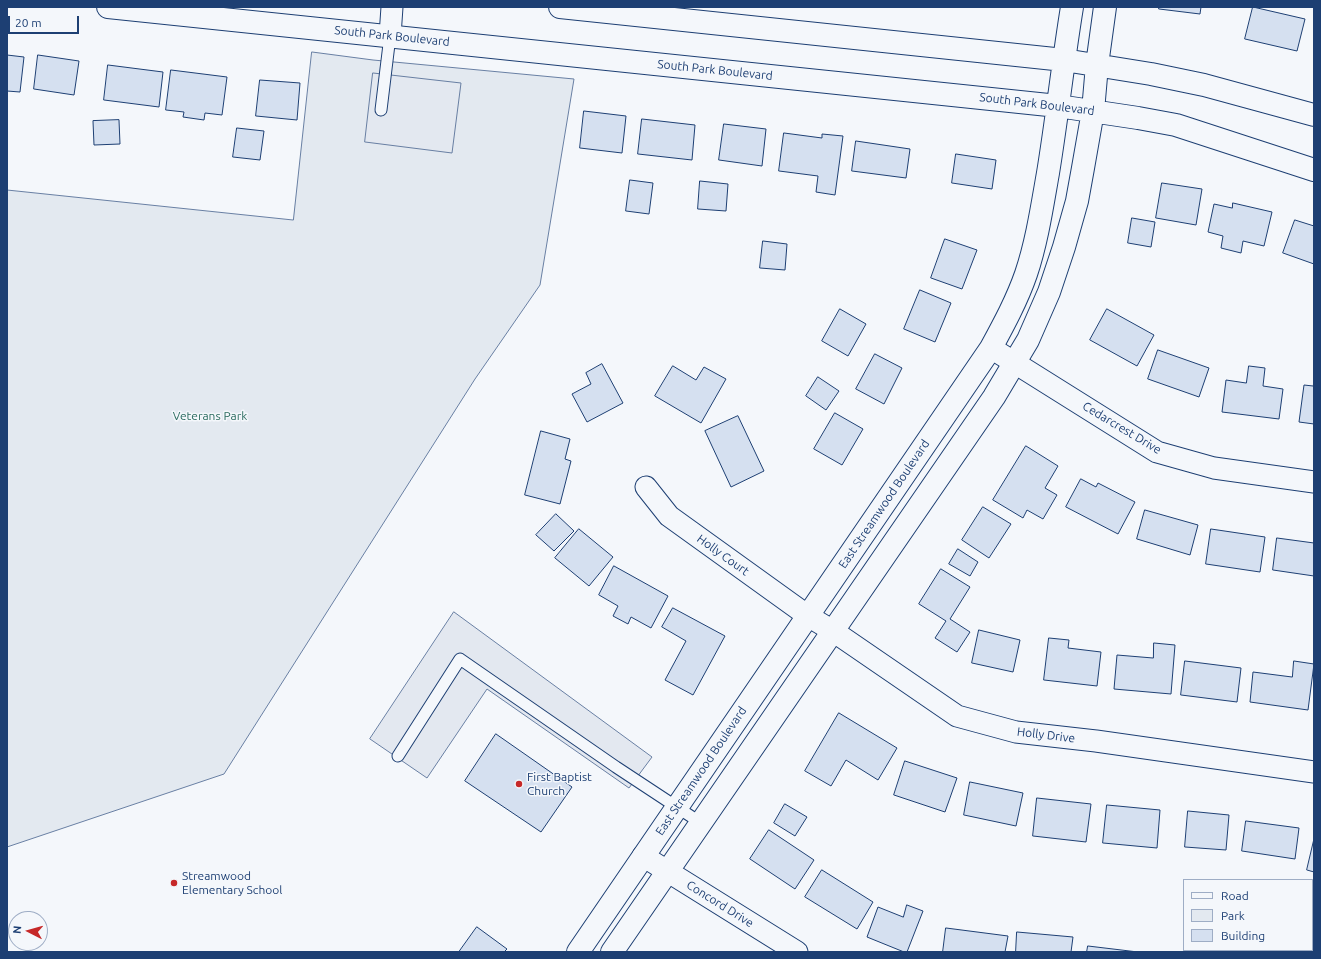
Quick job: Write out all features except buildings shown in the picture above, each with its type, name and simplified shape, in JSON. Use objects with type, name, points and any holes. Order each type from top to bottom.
[{"type":"street","name":"South Park Boulevard","points":[[108,7],[1058,106],[1176,125],[1314,170]]},
{"type":"street","points":[[390,36],[392,7]]},
{"type":"street","points":[[560,7],[1064,60],[1151,74],[1204,85],[1314,116]]},
{"type":"street","name":"East Streamwood Boulevard","points":[[578,952],[991,348],[1013,305],[1026,275],[1040,224],[1072,7]]},
{"type":"street","points":[[612,952],[990,404],[1032,333],[1057,270],[1077,201],[1093,111],[1097,65],[1105,7]]},
{"type":"street","name":"Cedarcrest Drive","points":[[991,348],[1158,452],[1214,468],[1314,482]]},
{"type":"street","name":"Holly Court","points":[[646,487],[669,516],[808,616]]},
{"type":"street","name":"Holly Drive","points":[[808,616],[833,631],[957,716],[1016,732],[1104,742],[1314,772]]},
{"type":"street","name":"Concord Drive","points":[[643,856],[797,952]]},
{"type":"lane","points":[[381,110],[390,36]]},
{"type":"lane","points":[[398,756],[460,659],[616,767],[701,823]]},
{"type":"green space","name":"Veterans Park","points":[[312,52],[373,60],[574,79],[540,285],[475,379],[224,774],[7,847],[7,190],[293,220]]},
{"type":"shaded area","points":[[373,73],[461,83],[452,153],[365,142]]},
{"type":"shaded area","points":[[454,612],[652,757],[629,788],[487,689],[427,778],[370,739]]},
{"type":"place","name":"First Baptist Church","points":[[519,784]]},
{"type":"place","name":"Streamwood Elementary School","points":[[174,883]]}]
